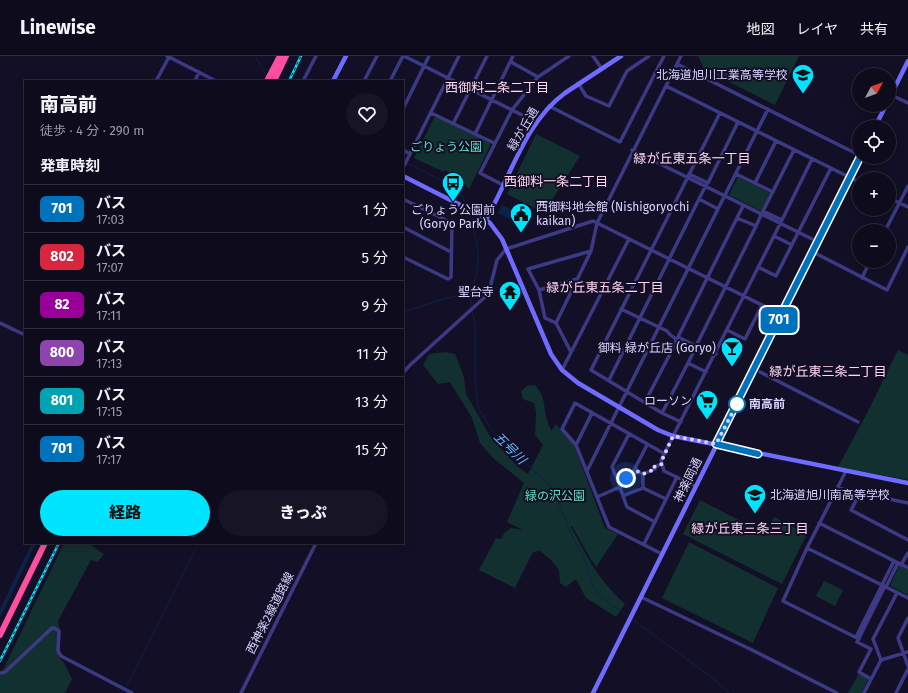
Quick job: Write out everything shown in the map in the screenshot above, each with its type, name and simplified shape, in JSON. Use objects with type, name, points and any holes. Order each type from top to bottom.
[{"type":"highway","points":[[269,78],[280,56]]},
{"type":"highway","points":[[274,80],[286,56]]},
{"type":"highway","points":[[0,635],[45,544]]},
{"type":"street","points":[[156,80],[168,56],[214,80]]},
{"type":"street","points":[[304,80],[316,56]]},
{"type":"street","points":[[334,80],[346,56]]},
{"type":"street","points":[[365,80],[377,56]]},
{"type":"street","points":[[391,80],[404,56],[536,122]]},
{"type":"street","points":[[404,107],[429,56]]},
{"type":"street","points":[[404,166],[459,56]]},
{"type":"street","points":[[453,124],[487,56]]},
{"type":"street","points":[[475,134],[513,56]]},
{"type":"street","points":[[504,185],[480,173],[494,143],[512,110],[538,76],[564,57],[568,56]]},
{"type":"street","points":[[593,56],[602,69]]},
{"type":"street","name":"緑が丘通","points":[[486,219],[536,122],[549,106],[578,84],[621,56]]},
{"type":"street","points":[[578,84],[586,96],[609,106],[627,71],[649,56]]},
{"type":"street","points":[[549,106],[620,142],[662,56]]},
{"type":"street","points":[[556,323],[591,251],[597,223],[681,56]]},
{"type":"street","points":[[896,85],[908,61]]},
{"type":"street","points":[[510,62],[538,76]]},
{"type":"street","points":[[677,64],[852,152]]},
{"type":"street","points":[[195,80],[199,72]]},
{"type":"street","points":[[666,86],[850,178]]},
{"type":"street","points":[[896,99],[908,103]]},
{"type":"street","points":[[587,471],[768,110]]},
{"type":"street","points":[[431,113],[494,143]]},
{"type":"street","points":[[681,422],[662,413],[591,370],[720,113]]},
{"type":"street","points":[[608,380],[738,122]]},
{"type":"street","points":[[755,183],[776,141]]},
{"type":"street","points":[[633,150],[707,185],[743,206],[781,222],[798,233],[812,239]]},
{"type":"street","points":[[662,413],[794,150]]},
{"type":"street","points":[[404,151],[410,154]]},
{"type":"street","points":[[695,486],[664,470],[662,460],[812,159]]},
{"type":"street","name":"神楽岡通","points":[[593,693],[856,164]]},
{"type":"street","points":[[758,267],[776,276],[830,168]]},
{"type":"street","points":[[736,174],[773,192]]},
{"type":"street","points":[[404,176],[472,210],[486,219],[496,230],[506,249],[551,354],[562,370],[578,383],[658,430],[673,436],[908,483]]},
{"type":"street","points":[[888,224],[908,186]]},
{"type":"street","points":[[404,199],[452,223],[451,277],[448,279],[404,257]]},
{"type":"street","points":[[699,199],[718,209]]},
{"type":"street","points":[[896,202],[908,207]]},
{"type":"street","points":[[645,402],[743,206]]},
{"type":"street","points":[[737,218],[756,226]]},
{"type":"street","points":[[404,372],[489,292],[497,260],[506,249],[593,221],[782,315]]},
{"type":"street","points":[[404,228],[451,252]]},
{"type":"street","points":[[774,236],[792,245]]},
{"type":"street","points":[[562,370],[629,239]]},
{"type":"street","points":[[813,252],[887,290],[908,247]]},
{"type":"street","points":[[571,352],[556,323],[545,318],[539,290],[528,269],[591,251]]},
{"type":"street","points":[[862,278],[867,268]]},
{"type":"street","points":[[539,290],[577,279]]},
{"type":"street","points":[[727,330],[745,339],[762,305]]},
{"type":"street","points":[[621,309],[667,331],[669,336],[677,338],[703,352],[708,350],[716,354]]},
{"type":"street","points":[[0,323],[24,335]]},
{"type":"street","points":[[651,344],[670,354]]},
{"type":"street","points":[[688,363],[706,372]]},
{"type":"street","points":[[760,372],[858,422]]},
{"type":"street","points":[[662,554],[609,527],[576,445],[562,429],[575,403],[665,454]]},
{"type":"street","points":[[576,445],[592,413]]},
{"type":"street","points":[[629,434],[612,467],[627,508],[655,522]]},
{"type":"street","points":[[617,480],[632,474],[647,445]]},
{"type":"street","points":[[617,480],[635,474],[637,471],[643,474],[662,464]]},
{"type":"street","points":[[846,471],[819,523],[783,601],[857,638],[857,642],[871,649]]},
{"type":"street","points":[[643,474],[643,488]]},
{"type":"street","points":[[644,544],[677,477]]},
{"type":"street","points":[[597,497],[620,487]]},
{"type":"street","points":[[623,496],[643,488],[666,500]]},
{"type":"street","points":[[837,488],[908,503]]},
{"type":"street","points":[[860,493],[851,510],[908,540]]},
{"type":"street","points":[[819,523],[908,568]]},
{"type":"street","points":[[903,537],[907,535]]},
{"type":"street","name":"西神楽2線道路線","points":[[241,693],[316,544]]},
{"type":"street","points":[[807,548],[908,598]]},
{"type":"street","points":[[884,586],[908,553]]},
{"type":"street","points":[[857,638],[884,586],[894,561]]},
{"type":"street","points":[[881,660],[873,639],[897,593]]},
{"type":"street","points":[[641,597],[750,649],[837,693]]},
{"type":"street","points":[[908,618],[898,638],[908,666]]},
{"type":"street","points":[[0,673],[5,672],[52,628],[54,628],[59,631],[58,650],[61,656],[132,693]]},
{"type":"street","points":[[871,678],[859,672],[871,649],[876,646]]},
{"type":"street","points":[[864,693],[881,660],[908,652]]},
{"type":"street","points":[[896,693],[908,669]]},
{"type":"green space","points":[[698,56],[799,56],[775,105],[704,69]]},
{"type":"green space","name":"ごりょう公園","points":[[437,117],[490,143],[490,146],[469,189],[462,181],[445,170],[444,172],[414,158],[434,118]]},
{"type":"green space","points":[[536,134],[580,156],[544,213],[507,194]]},
{"type":"green space","points":[[738,177],[770,193],[761,211],[729,195]]},
{"type":"green space","points":[[898,350],[908,355],[908,480],[838,467],[866,415]]},
{"type":"green space","name":"緑の沢公園","points":[[446,352],[455,354],[464,377],[466,394],[491,438],[518,467],[528,474],[543,445],[535,435],[536,412],[534,403],[523,399],[521,391],[527,386],[535,385],[540,392],[544,401],[546,417],[551,431],[556,424],[574,445],[605,528],[618,534],[596,567],[572,526],[571,527],[600,577],[625,604],[616,617],[586,598],[576,579],[566,587],[560,583],[559,570],[551,560],[540,551],[533,552],[515,588],[479,570],[496,538],[501,539],[505,532],[511,528],[523,530],[507,522],[524,483],[493,458],[480,443],[472,418],[450,382],[438,384],[423,365],[429,354]]},
{"type":"green space","points":[[700,500],[766,534],[774,517],[807,534],[782,584],[683,534]]},
{"type":"green space","points":[[689,542],[778,588],[753,643],[662,598]]},
{"type":"green space","points":[[64,544],[89,544],[104,554],[98,562],[91,560],[58,621],[60,632],[58,656],[64,663],[72,679],[65,693],[0,693],[0,676]]},
{"type":"green space","points":[[899,566],[908,570],[908,595],[890,586]]},
{"type":"green space","points":[[824,581],[843,590],[835,606],[816,596]]},
{"type":"green space","points":[[859,673],[869,678],[862,693],[848,693]]},
{"type":"water","points":[[502,205],[518,213],[514,221],[498,213]]},
{"type":"waterway","name":"五号川","points":[[255,56],[267,77]]},
{"type":"waterway","name":"五号川","points":[[407,163],[455,187],[462,195],[466,207]]},
{"type":"waterway","name":"五号川","points":[[468,212],[478,251],[478,265],[471,296],[471,308]]},
{"type":"waterway","points":[[404,312],[447,298],[470,294]]},
{"type":"waterway","name":"五号川","points":[[472,311],[475,324],[475,379],[478,407],[490,428],[502,443],[552,487],[574,540],[583,555],[593,586],[603,599],[628,616]]},
{"type":"waterway","points":[[0,614],[34,544]]},
{"type":"waterway","points":[[126,687],[198,544]]},
{"type":"waterway","name":"五号川","points":[[632,619],[710,676],[729,693]]},
{"type":"railway","points":[[289,80],[301,56]]},
{"type":"railway","points":[[0,661],[58,544]]},
{"type":"bus line","name":"701","points":[[758,454],[716,444],[857,164]]},
{"type":"place","name":"北海道旭川工業高等学校","points":[[803,94]]},
{"type":"place","name":"ごりょう公園前 (Goryo Park)","points":[[453,202]]},
{"type":"place","name":"西御料地会館 (Nishigoryochi kaikan)","points":[[521,234]]},
{"type":"place","name":"聖台寺","points":[[510,312]]},
{"type":"place","name":"御料 緑が丘店 (Goryo)","points":[[732,368]]},
{"type":"place","name":"南高前","points":[[737,404]]},
{"type":"place","name":"ローソン","points":[[707,420]]},
{"type":"place","name":"北海道旭川南高等学校","points":[[755,514]]},
{"type":"district","name":"西御料二条二丁目","points":[[497,87]]},
{"type":"district","name":"緑が丘東五条一丁目","points":[[692,158]]},
{"type":"district","name":"西御料一条二丁目","points":[[556,181]]},
{"type":"district","name":"緑が丘東五条二丁目","points":[[605,287]]},
{"type":"district","name":"緑が丘東三条二丁目","points":[[828,371]]},
{"type":"district","name":"緑が丘東三条三丁目","points":[[750,528]]},
{"type":"route","points":[[626,478],[635,474],[637,471],[643,474],[662,464],[662,460],[673,436],[716,444],[737,404]]}]
